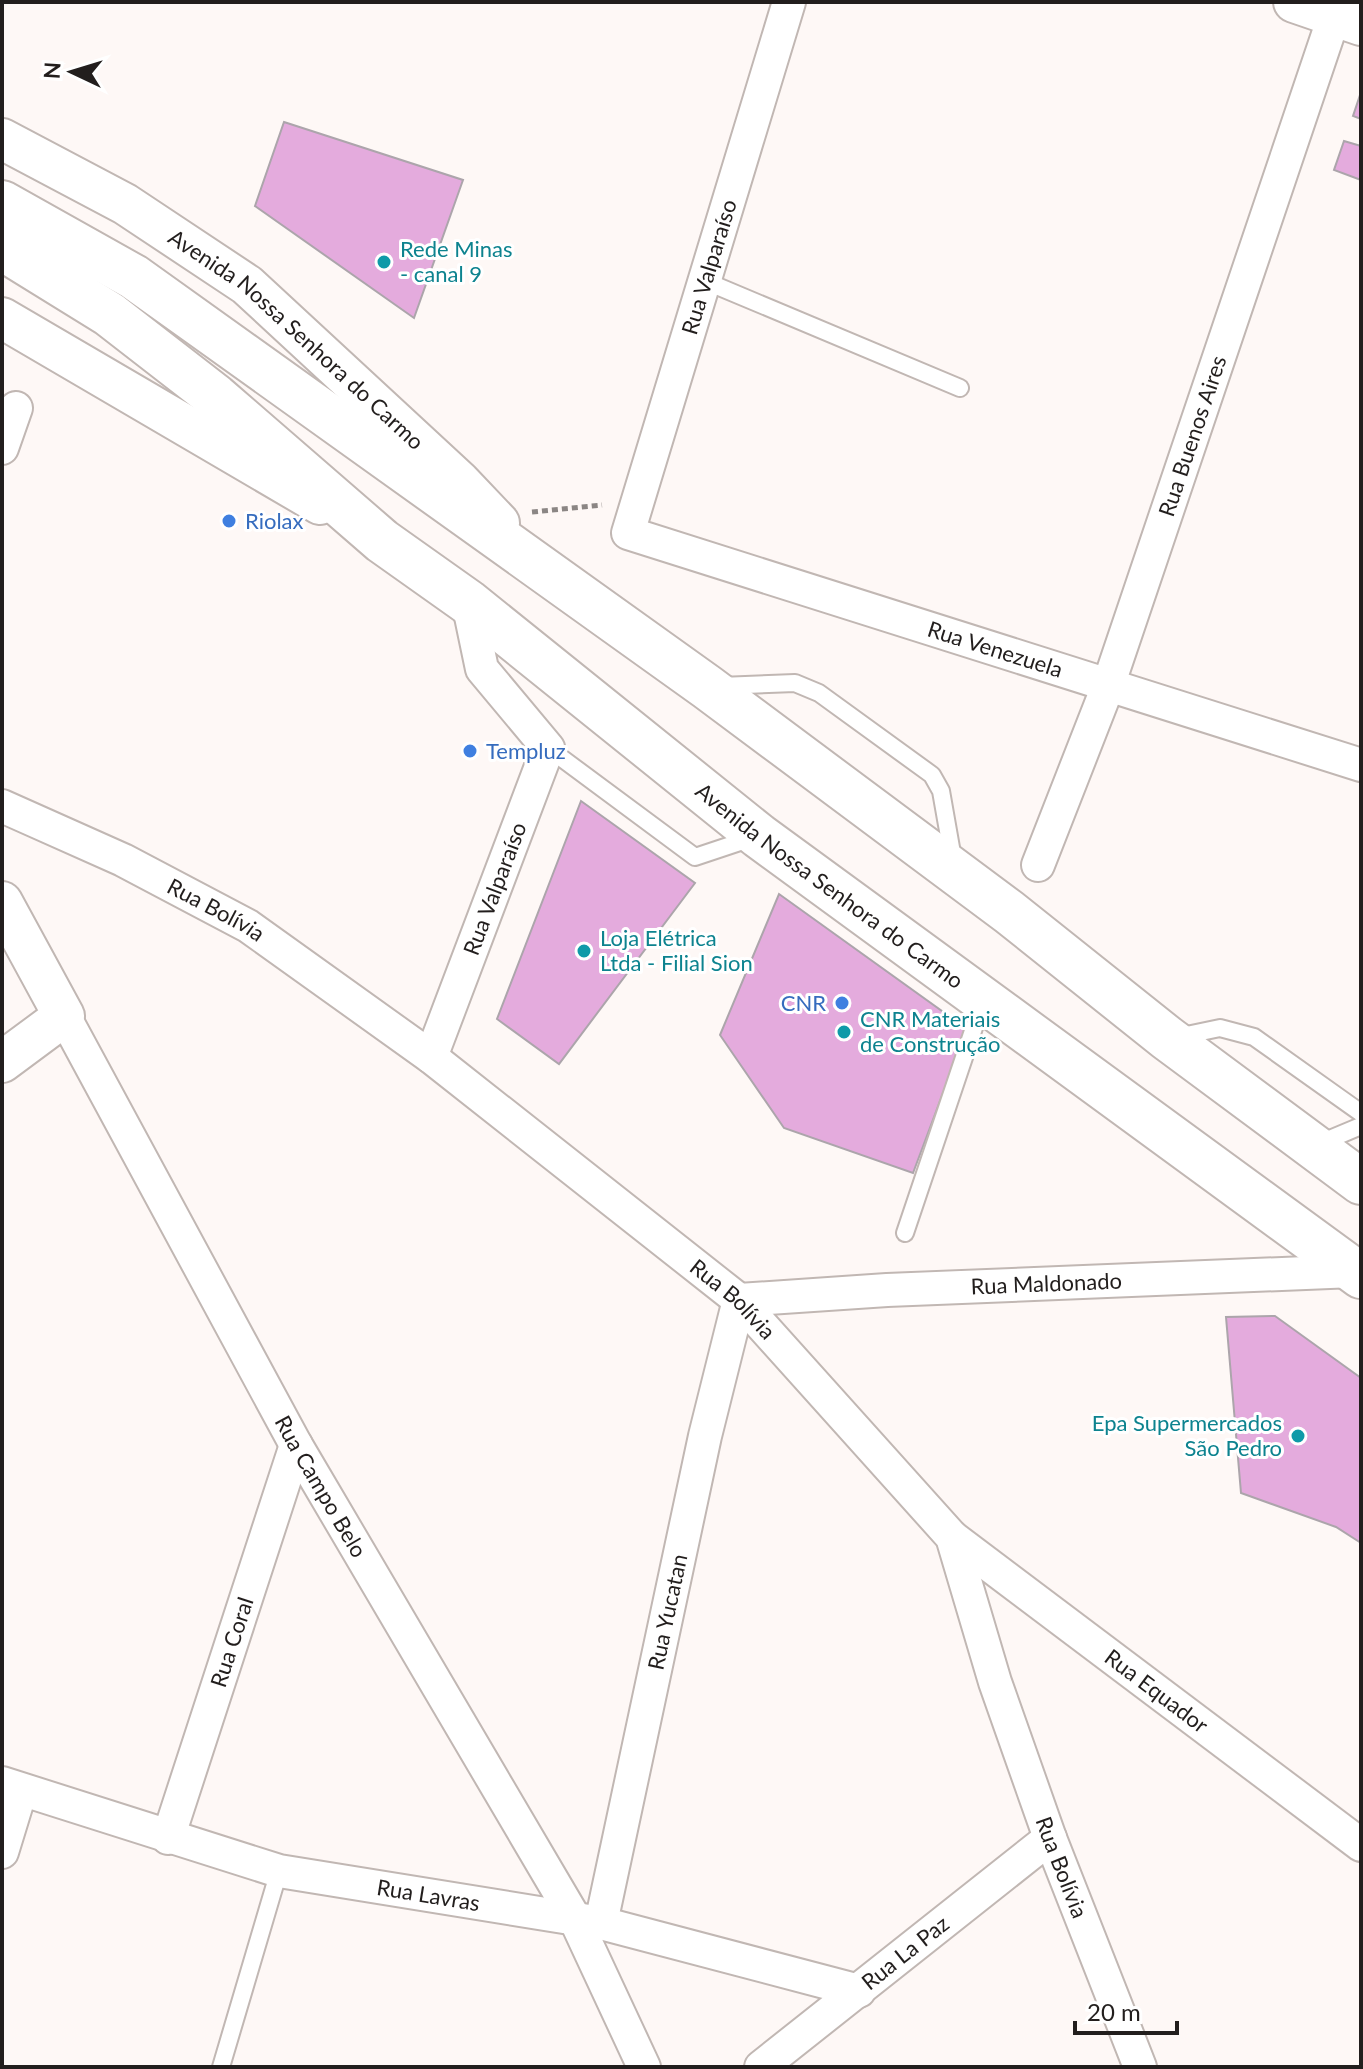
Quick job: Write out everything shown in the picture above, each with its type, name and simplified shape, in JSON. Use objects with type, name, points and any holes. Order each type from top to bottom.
[{"type":"main road","name":"Avenida Nossa Senhora do Carmo","points":[[2,203],[134,277],[267,370],[556,582],[707,687],[1361,1182]]},
{"type":"main road","name":"Avenida Nossa Senhora do Carmo","points":[[2,248],[109,314],[216,397],[382,541],[468,602],[759,836],[1358,1274]]},
{"type":"street","name":"Rua Valparaíso","points":[[628,533],[789,2]]},
{"type":"street","points":[[1294,2],[1344,14]]},
{"type":"street","name":"Rua Buenos Aires","points":[[1038,865],[1108,686],[1344,14]]},
{"type":"street","name":"Avenida Nossa Senhora do Carmo","points":[[2,139],[125,204],[247,285],[491,516],[556,582]]},
{"type":"street","name":"Avenida Nossa Senhora do Carmo","points":[[2,318],[382,541]]},
{"type":"street","points":[[2,448],[16,408]]},
{"type":"street","name":"Rua Venezuela","points":[[628,533],[1361,765]]},
{"type":"street","points":[[468,602],[482,669],[548,748]]},
{"type":"street","name":"Rua Valparaíso","points":[[431,1057],[548,748]]},
{"type":"street","name":"Rua Bolívia","points":[[2,806],[123,860],[248,926],[431,1057],[739,1300],[952,1537],[995,1682],[1050,1838],[1140,2067]]},
{"type":"street","name":"Rua Campo Belo","points":[[2,902],[296,1445],[588,1921],[644,2067]]},
{"type":"street","points":[[2,1062],[64,1016]]},
{"type":"street","name":"Rua Maldonado","points":[[739,1300],[887,1290],[1358,1274]]},
{"type":"street","name":"Rua Yucatan","points":[[588,1921],[739,1300]]},
{"type":"street","name":"Rua Coral","points":[[168,1838],[296,1445]]},
{"type":"street","name":"Rua Equador","points":[[952,1537],[1361,1845]]},
{"type":"street","points":[[2,1852],[12,1787]]},
{"type":"street","name":"Rua Lavras","points":[[12,1787],[279,1871],[588,1921],[859,1991]]},
{"type":"street","name":"Rua La Paz","points":[[761,2067],[1050,1838]]},
{"type":"lane","points":[[705,281],[960,388]]},
{"type":"lane","points":[[707,687],[795,683],[819,693],[932,775],[941,791],[955,873]]},
{"type":"lane","points":[[548,748],[695,857],[759,836]]},
{"type":"lane","points":[[905,1233],[983,1002]]},
{"type":"lane","points":[[1167,1038],[1220,1028],[1254,1037],[1361,1113]]},
{"type":"lane","points":[[1313,1146],[1361,1126]]},
{"type":"lane","points":[[221,2067],[279,1871]]},
{"type":"path","points":[[491,516],[637,502]]},
{"type":"building","points":[[1361,92],[1361,119],[1353,116]]},
{"type":"building","name":"Rede Minas - canal 9","points":[[284,122],[463,180],[414,318],[255,206]]},
{"type":"building","points":[[1344,141],[1361,146],[1361,180],[1334,170]]},
{"type":"building","name":"Loja Elétrica Ltda - Filial Sion","points":[[581,801],[695,883],[559,1064],[497,1019]]},
{"type":"building","name":"CNR Materiais de Construção","points":[[779,894],[967,1029],[913,1173],[784,1128],[720,1035]]},
{"type":"building","name":"Epa Supermercados São Pedro","points":[[1275,1316],[1361,1378],[1361,1543],[1336,1527],[1241,1493],[1226,1317]]},
{"type":"place","name":"Rede Minas - canal 9","points":[[384,262]]},
{"type":"place","name":"Riolax","points":[[229,521]]},
{"type":"place","name":"Templuz","points":[[470,751]]},
{"type":"place","name":"Loja Elétrica Ltda - Filial Sion","points":[[584,951]]},
{"type":"place","name":"CNR","points":[[842,1003]]},
{"type":"place","name":"CNR Materiais de Construção","points":[[844,1032]]},
{"type":"place","name":"Epa Supermercados São Pedro","points":[[1298,1436]]}]
